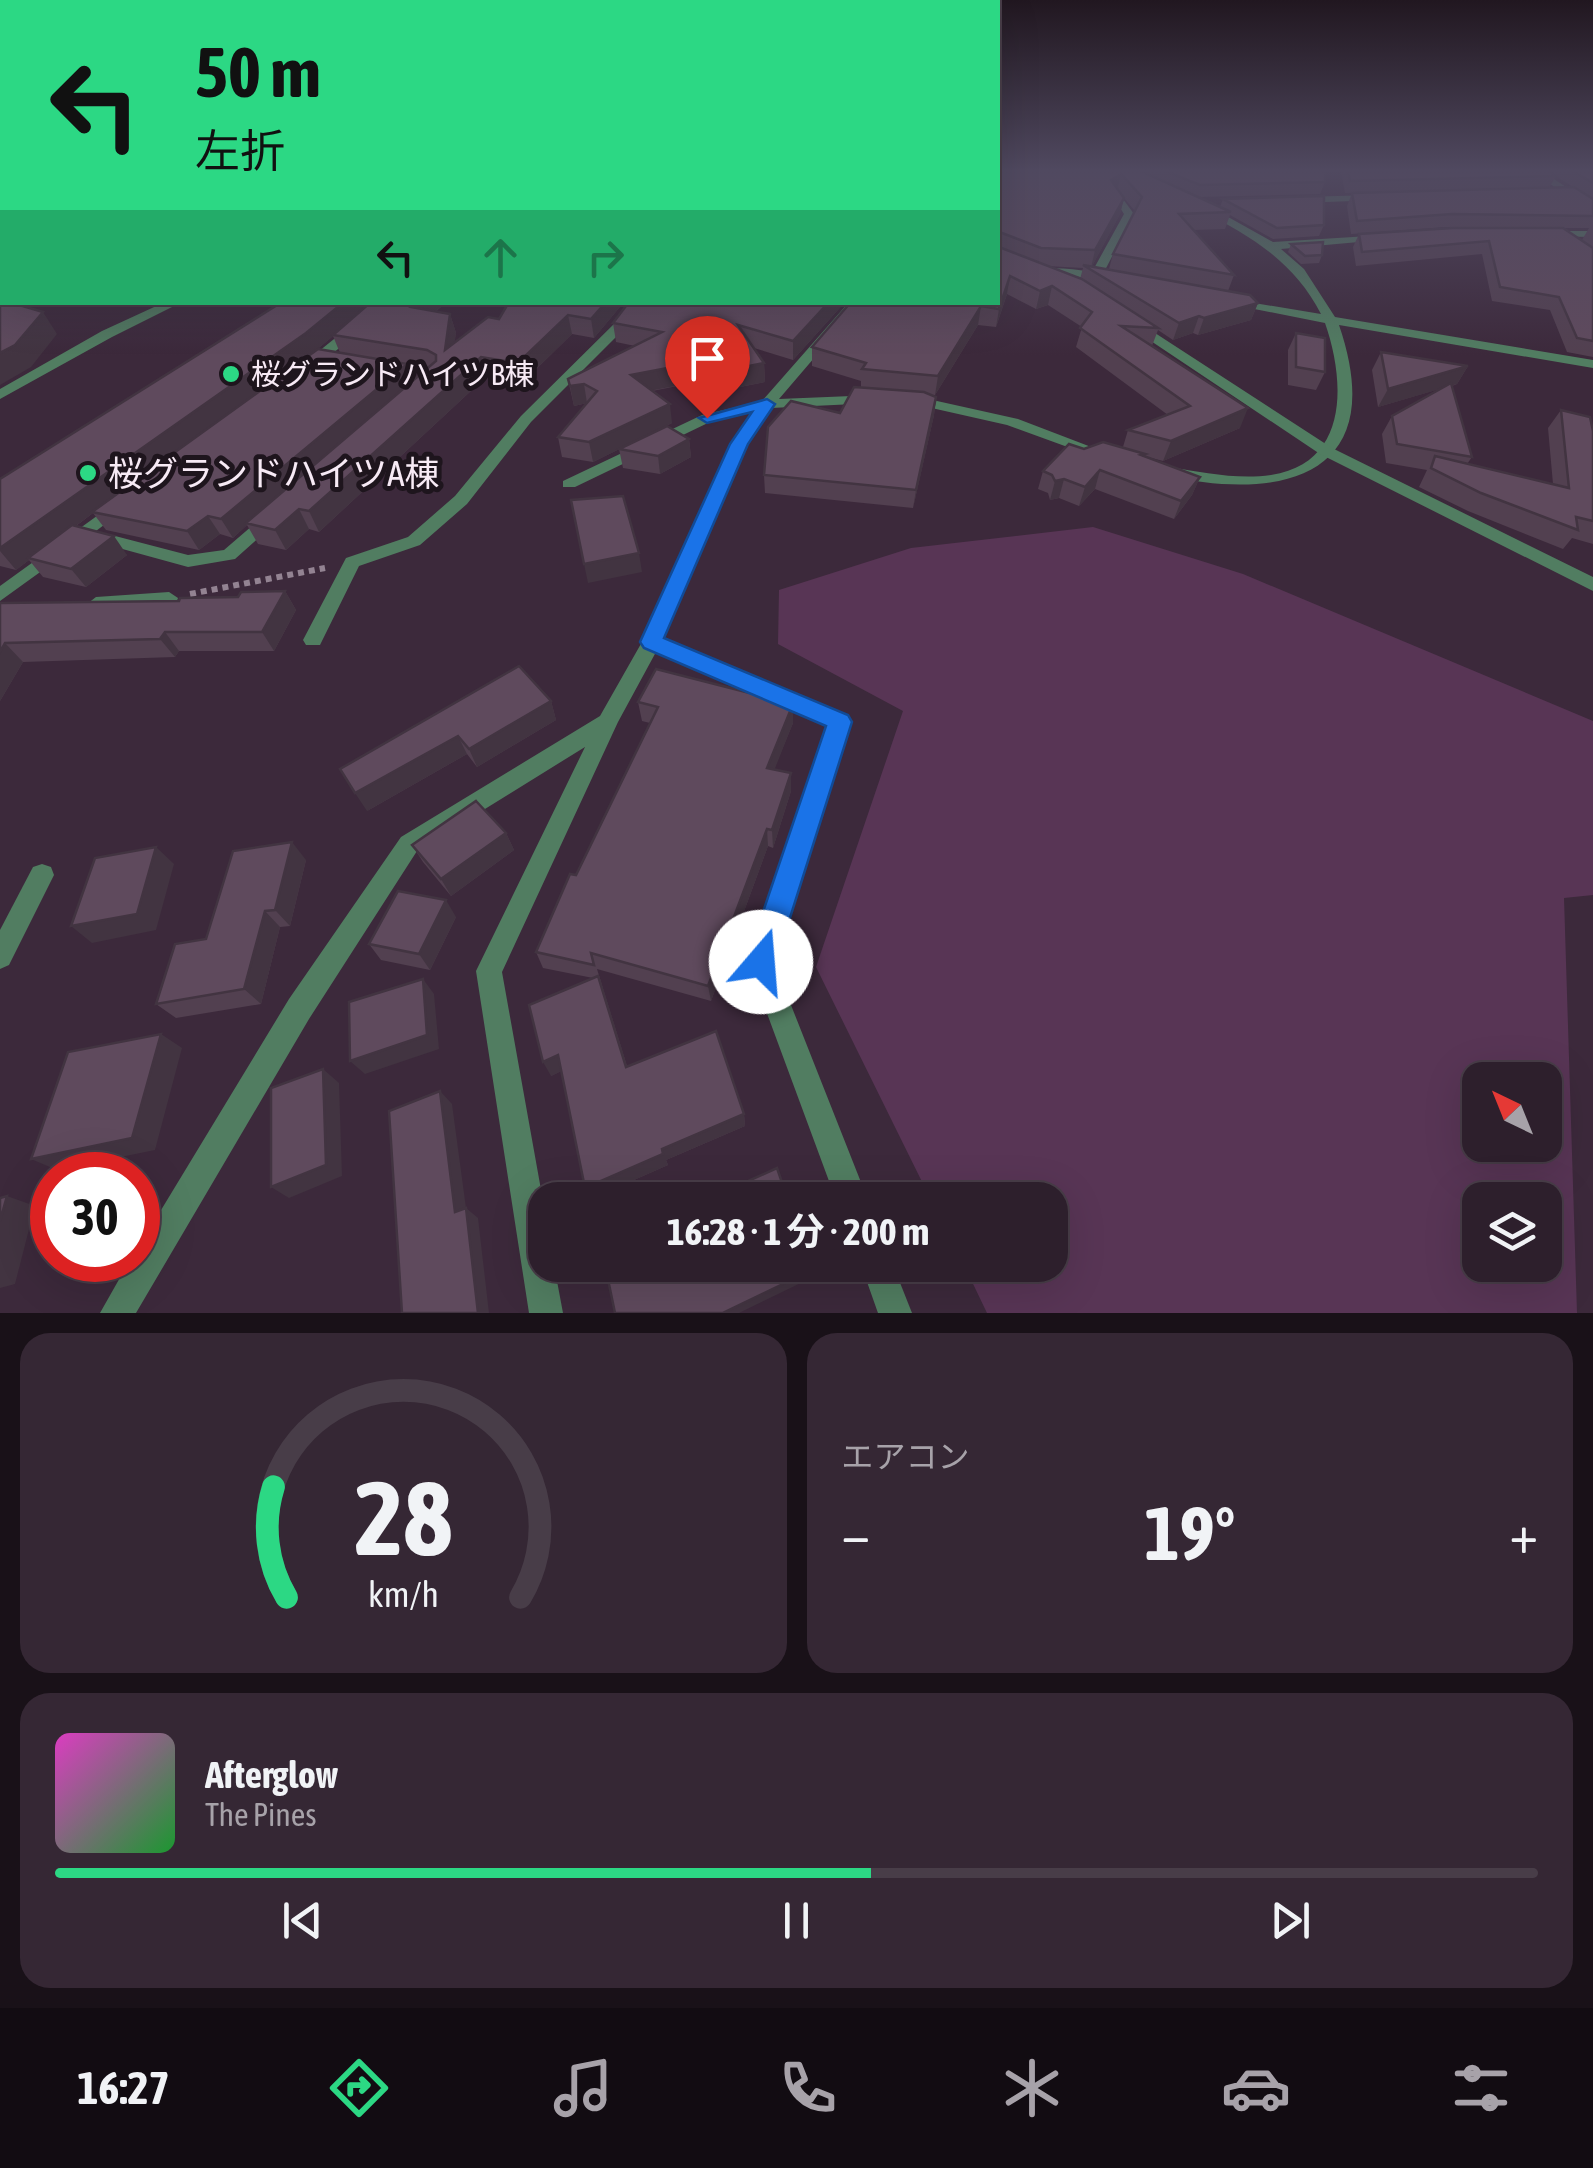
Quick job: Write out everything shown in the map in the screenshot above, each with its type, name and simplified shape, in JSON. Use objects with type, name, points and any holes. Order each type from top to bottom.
[{"type":"street","points":[[1096,277],[1119,232]]},
{"type":"street","points":[[1156,469],[1237,480],[1284,477],[1326,450],[1344,420],[1348,378],[1333,320],[1298,269],[1245,232]]},
{"type":"street","points":[[1524,234],[1593,234]]},
{"type":"street","points":[[1555,234],[1581,248]]},
{"type":"street","points":[[1270,246],[1394,236]]},
{"type":"street","points":[[1024,266],[1083,291]]},
{"type":"street","points":[[1042,272],[1114,280]]},
{"type":"street","points":[[1207,298],[1593,364]]},
{"type":"street","points":[[0,395],[107,334],[170,305]]},
{"type":"street","points":[[289,382],[384,305]]},
{"type":"street","points":[[312,640],[352,562],[414,541],[461,500],[526,418],[622,323],[633,305]]},
{"type":"street","points":[[546,1313],[488,971],[608,720],[652,642],[739,444],[767,404],[853,305]]},
{"type":"street","points":[[1117,312],[1326,450],[1593,585]]},
{"type":"street","points":[[321,358],[340,362]]},
{"type":"street","points":[[570,484],[707,418],[767,404],[836,398],[927,402],[1038,429],[1127,462]]},
{"type":"street","points":[[5,599],[80,533],[129,498]]},
{"type":"street","points":[[80,533],[188,561],[229,555],[287,504]]},
{"type":"street","points":[[82,605],[169,598]]},
{"type":"street","points":[[652,642],[840,722],[761,962],[845,1182]]},
{"type":"street","points":[[117,1313],[299,1008],[409,844],[608,720]]},
{"type":"street","points":[[0,956],[42,875]]},
{"type":"street","points":[[883,1282],[895,1313]]},
{"type":"path","points":[[169,598],[352,562]]},
{"type":"shaded area","points":[[1093,527],[1243,574],[1593,721],[1593,895],[1564,898],[1577,1313],[987,1313],[972,1282],[1068,1282],[1068,1182],[922,1182],[816,967],[903,711],[778,644],[779,590],[911,548]]},
{"type":"building","points":[[1105,232],[1095,250],[1041,248],[1002,233]]},
{"type":"building","points":[[1124,232],[1195,232],[1234,275],[1113,254]]},
{"type":"building","points":[[1569,232],[1593,248],[1593,341],[1577,338],[1559,297],[1500,287],[1489,241],[1362,252],[1359,234]]},
{"type":"building","points":[[1323,242],[1322,255],[1305,256],[1291,244]]},
{"type":"building","points":[[1000,247],[1082,279],[1158,328],[1121,326],[1248,408],[1171,441],[1128,430],[1190,406],[1080,328],[1092,312],[1052,286],[1040,291],[1010,276],[999,309],[981,306],[938,376],[862,369],[866,363],[812,347],[848,305],[1000,305]]},
{"type":"building","points":[[1083,265],[1250,295],[1258,303],[1179,323]]},
{"type":"building","points":[[0,305],[19,305],[43,312],[15,345],[0,353]]},
{"type":"building","points":[[277,305],[340,305],[0,548],[0,479]]},
{"type":"building","points":[[368,305],[413,305],[411,307],[450,314],[445,350],[488,317],[499,319],[507,305],[603,305],[591,319],[568,315],[518,363],[481,357],[309,511],[299,509],[275,530],[246,523],[436,361],[436,355],[427,350],[333,335]]},
{"type":"building","points":[[627,305],[826,305],[793,341],[738,325],[764,363],[734,369],[726,357],[631,375],[670,404],[589,442],[558,437],[597,391],[584,384],[570,386],[568,379],[662,332],[613,323]]},
{"type":"building","points":[[1296,333],[1325,338],[1325,372],[1296,367]]},
{"type":"building","points":[[318,349],[407,364],[221,519],[208,516],[187,531],[92,512]]},
{"type":"building","points":[[1381,352],[1468,366],[1388,389]]},
{"type":"building","points":[[1451,383],[1472,457],[1397,444],[1392,416]]},
{"type":"building","points":[[854,387],[924,392],[936,397],[916,490],[764,475],[768,427],[791,401],[840,413]]},
{"type":"building","points":[[1561,410],[1590,417],[1593,431],[1593,521],[1576,517],[1578,530],[1481,493],[1431,468],[1435,456],[1569,488]]},
{"type":"building","points":[[667,426],[689,439],[658,456],[619,449]]},
{"type":"building","points":[[1103,442],[1200,477],[1181,501],[1100,470],[1085,487],[1064,479],[1055,481],[1043,471],[1069,444],[1084,449]]},
{"type":"building","points":[[623,496],[639,553],[584,564],[571,500]]},
{"type":"building","points":[[72,525],[114,536],[71,569],[28,558]]},
{"type":"building","points":[[285,591],[262,632],[165,632],[160,639],[5,643],[0,652],[0,603],[179,601],[238,597],[241,592]]},
{"type":"building","points":[[519,666],[551,701],[469,749],[458,736],[355,793],[340,769]]},
{"type":"building","points":[[656,669],[793,704],[767,768],[791,773],[708,986],[591,953],[594,965],[536,952],[570,874],[576,875],[658,707],[638,702]]},
{"type":"building","points":[[476,801],[506,833],[441,879],[412,845]]},
{"type":"building","points":[[292,842],[275,910],[265,911],[244,989],[156,1004],[175,944],[206,939],[233,851]]},
{"type":"building","points":[[156,847],[137,914],[71,926],[95,858]]},
{"type":"building","points":[[398,891],[446,900],[419,954],[369,944]]},
{"type":"building","points":[[598,976],[626,1067],[716,1031],[744,1114],[662,1149],[663,1154],[599,1182],[584,1182],[558,1055],[543,1062],[529,1005]]},
{"type":"building","points":[[423,979],[427,1035],[350,1061],[349,1002]]},
{"type":"building","points":[[161,1034],[132,1138],[65,1152],[33,1152],[68,1052]]},
{"type":"building","points":[[323,1069],[326,1165],[271,1187],[271,1088]]},
{"type":"building","points":[[440,1091],[455,1212],[466,1208],[478,1313],[402,1313],[389,1111]]},
{"type":"building","points":[[777,1168],[782,1182],[746,1182]]},
{"type":"building","points":[[7,1196],[0,1221],[0,1198]]},
{"type":"building","points":[[609,1282],[787,1282],[723,1313],[615,1313]]},
{"type":"place","name":"桜グランドハイツB棟","points":[[231,374]]},
{"type":"place","name":"桜グランドハイツA棟","points":[[88,473]]},
{"type":"route","points":[[707,418],[767,404],[739,444],[652,642],[840,722],[761,962]]}]
